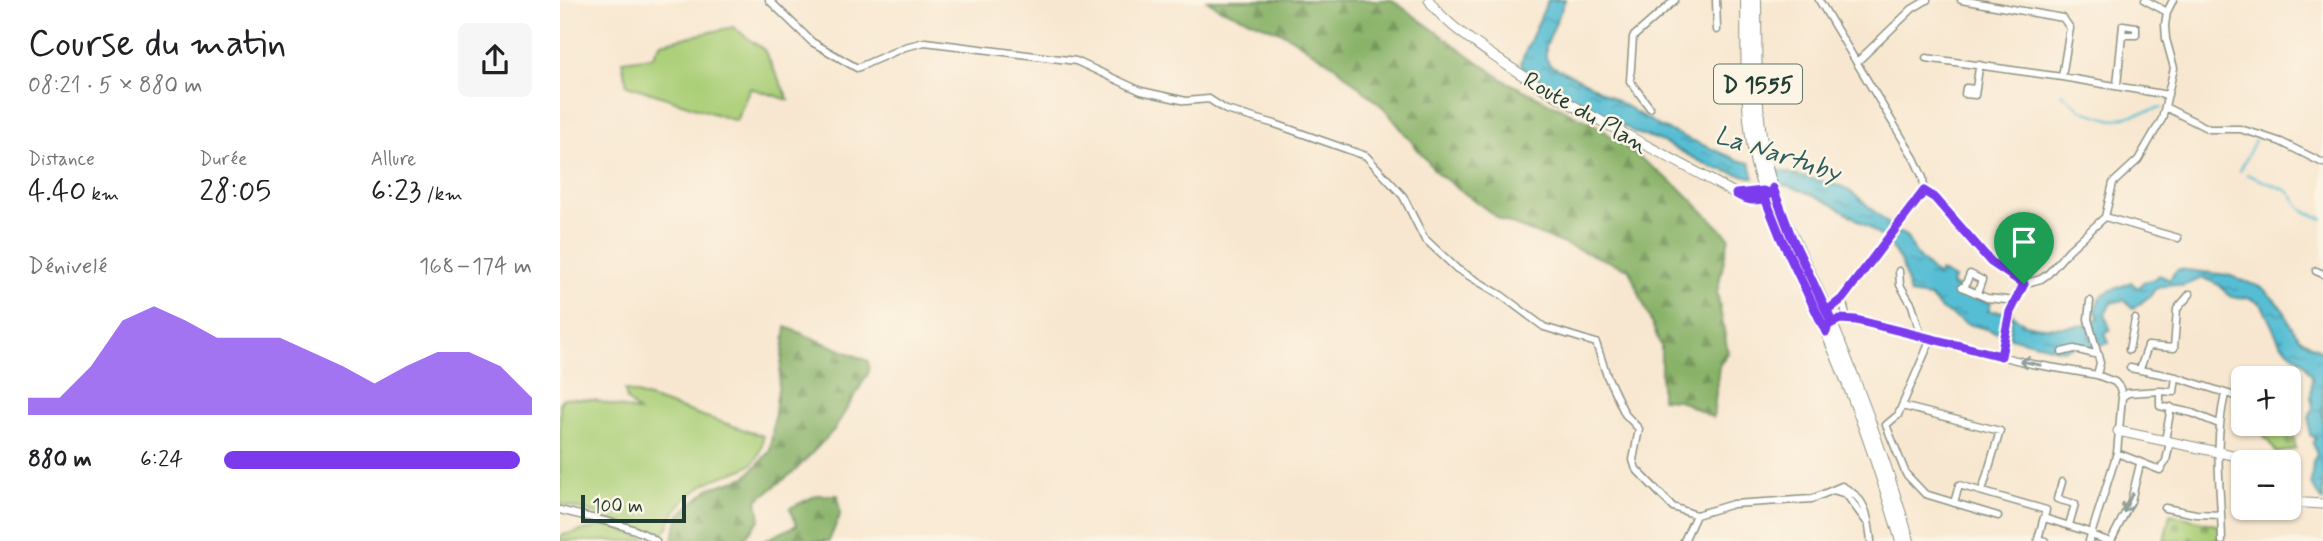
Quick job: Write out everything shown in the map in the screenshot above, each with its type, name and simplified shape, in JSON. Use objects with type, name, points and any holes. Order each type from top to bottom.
[{"type":"main road","name":"D 1555","points":[[1746,0],[1749,117],[1756,162],[1796,267],[1862,417],[1901,541]]},
{"type":"main road","name":"D 1555","points":[[1756,0],[1759,116],[1767,167],[1767,189],[1828,306],[1832,323],[1874,427],[1909,541]]},
{"type":"street","points":[[769,0],[813,42],[857,68],[905,47],[925,42],[1076,61],[1141,90],[1186,101],[1209,99],[1226,110],[1366,156],[1403,196],[1424,238],[1457,269],[1501,295],[1544,327],[1596,343],[1607,376],[1625,414],[1639,429],[1633,460],[1636,469],[1673,508],[1696,515],[1732,504],[1812,499],[1833,490],[1846,494],[1856,505],[1869,527],[1871,541]]},
{"type":"street","name":"Route du Plan","points":[[1429,0],[1471,40],[1572,107],[1736,194],[1767,189]]},
{"type":"street","name":"Route du Plan","points":[[1437,0],[1445,17]]},
{"type":"street","points":[[1650,108],[1630,81],[1633,37],[1675,0]]},
{"type":"street","points":[[1716,0],[1717,30]]},
{"type":"street","points":[[1796,267],[1817,300],[1828,306],[1842,299],[1924,191],[1923,178],[1914,158],[1819,0]]},
{"type":"street","points":[[1857,62],[1912,9],[1927,0]]},
{"type":"street","points":[[1961,0],[2063,18],[2070,29],[2062,77]]},
{"type":"street","points":[[2145,0],[2167,12]]},
{"type":"street","points":[[2001,356],[2010,312],[2024,284],[2048,274],[2069,250],[2105,217],[2113,183],[2138,160],[2162,119],[2175,68],[2166,39],[2167,12],[2173,0]]},
{"type":"street","points":[[2116,86],[2123,35]]},
{"type":"street","points":[[1926,58],[2168,95]]},
{"type":"street","points":[[1976,89],[1980,65]]},
{"type":"street","points":[[2165,107],[2209,129],[2241,129],[2281,142],[2323,163]]},
{"type":"street","points":[[1924,191],[1935,198],[1991,262],[2024,284]]},
{"type":"street","points":[[2105,217],[2178,237]]},
{"type":"street","points":[[1899,271],[1900,285],[1912,305],[1921,337]]},
{"type":"street","points":[[1977,294],[1982,280],[1970,274],[1963,288],[1987,299],[2016,301]]},
{"type":"street","points":[[2140,369],[2148,346],[2174,348],[2177,309],[2190,294]]},
{"type":"street","points":[[1842,299],[1847,319]]},
{"type":"street","points":[[2090,301],[2089,321],[2100,363],[2097,374]]},
{"type":"street","points":[[1826,332],[1828,325],[1847,319],[2032,363],[2097,374],[2115,382],[2122,397],[2117,453],[2091,536]]},
{"type":"street","points":[[2129,350],[2135,319]]},
{"type":"street","points":[[1931,339],[1898,415],[1886,425],[1906,474],[1925,494],[1998,516]]},
{"type":"street","points":[[2062,352],[2074,349],[2098,351]]},
{"type":"street","points":[[2130,368],[2176,377],[2231,396]]},
{"type":"street","points":[[2122,397],[2128,393],[2174,392],[2176,377]]},
{"type":"street","points":[[2160,391],[2160,406],[2192,412],[2219,424]]},
{"type":"street","points":[[2222,541],[2218,452],[2219,424],[2225,394]]},
{"type":"street","points":[[1902,406],[2000,430],[1982,491]]},
{"type":"street","points":[[2117,453],[2160,470],[2166,461],[2171,407]]},
{"type":"street","points":[[2118,431],[2231,455]]},
{"type":"street","points":[[2044,518],[2109,541],[2131,501],[2140,464]]},
{"type":"street","points":[[2062,482],[2057,499],[2075,504],[2069,526]]},
{"type":"street","points":[[1954,503],[1959,485],[2046,510],[2041,540]]},
{"type":"street","points":[[2301,503],[2323,504]]},
{"type":"street","points":[[2165,508],[2196,514],[2221,515]]},
{"type":"street","points":[[560,510],[581,516],[594,516],[656,541]]},
{"type":"street","points":[[1684,541],[1696,515]]},
{"type":"green space","points":[[1207,0],[1392,0],[1505,81],[1599,127],[1681,189],[1729,237],[1717,292],[1728,353],[1719,366],[1713,418],[1679,400],[1661,399],[1661,346],[1629,269],[1501,220],[1437,173],[1385,109],[1335,66],[1285,34],[1219,8]]},
{"type":"green space","points":[[733,27],[764,50],[789,100],[750,88],[736,121],[627,85],[622,61],[652,57],[661,43]]},
{"type":"green space","points":[[786,327],[868,361],[869,372],[834,430],[795,471],[757,500],[760,519],[742,541],[672,541],[679,515],[710,488],[746,477],[770,451]]},
{"type":"green space","points":[[625,390],[763,436],[757,459],[751,465],[698,489],[676,510],[659,537],[560,504],[560,404],[563,398],[594,400],[639,412],[627,400]]},
{"type":"green space","points":[[2294,436],[2296,449],[2274,450],[2269,440],[2264,438]]},
{"type":"green space","points":[[817,495],[838,495],[840,515],[829,541],[764,541],[797,525],[790,508]]},
{"type":"green space","points":[[2170,514],[2220,526],[2220,541],[2164,541]]},
{"type":"green space","points":[[611,526],[652,541],[560,541],[562,535]]},
{"type":"water","points":[[1548,0],[1565,0],[1546,46],[1546,58],[1550,65],[1585,82],[1661,127],[1750,163],[1754,178],[1711,167],[1659,140],[1636,133],[1532,76],[1521,62]]},
{"type":"water","points":[[1773,169],[1843,187],[1892,227],[1883,238],[1833,205],[1806,192],[1777,183]]},
{"type":"water","points":[[1898,232],[1906,236],[1917,256],[1937,276],[1940,271],[1954,279],[1951,285],[1991,303],[1988,311],[2008,312],[2003,334],[1965,323],[1941,309],[1930,297],[1910,294],[1902,264],[1889,243]]},
{"type":"water","points":[[2179,269],[2228,275],[2263,288],[2284,310],[2289,323],[2300,338],[2323,352],[2323,501],[2311,484],[2313,461],[2317,455],[2313,443],[2316,438],[2310,435],[2312,376],[2303,362],[2280,343],[2259,303],[2248,298],[2231,297],[2219,285],[2203,278],[2182,286],[2172,284],[2155,289],[2133,309],[2124,300],[2111,303],[2105,314],[2110,329],[2105,334],[2109,343],[2098,345],[2092,321],[2099,318],[2095,311],[2104,294],[2131,282],[2140,287],[2143,282],[2159,275],[2170,280]]},
{"type":"water","points":[[2012,313],[2026,324],[2036,326],[2087,325],[2095,348],[2077,346],[2062,350],[2009,337]]},
{"type":"waterway","points":[[2061,93],[2083,111],[2113,120],[2161,108]]},
{"type":"waterway","points":[[2240,171],[2255,140]]},
{"type":"waterway","points":[[2246,174],[2288,191],[2304,211],[2323,219]]},
{"type":"route","points":[[2024,284],[1991,262],[1935,198],[1924,191],[1842,299],[1827,311],[1832,323],[1828,325],[1826,332],[1765,198],[1749,200],[1736,194],[1766,191],[1770,194],[1773,188],[1791,236],[1832,323],[1840,319],[1856,320],[2001,356],[2010,312],[2024,284]]},
{"type":"water label","name":"La Nartuby","points":[[1778,153]]}]
